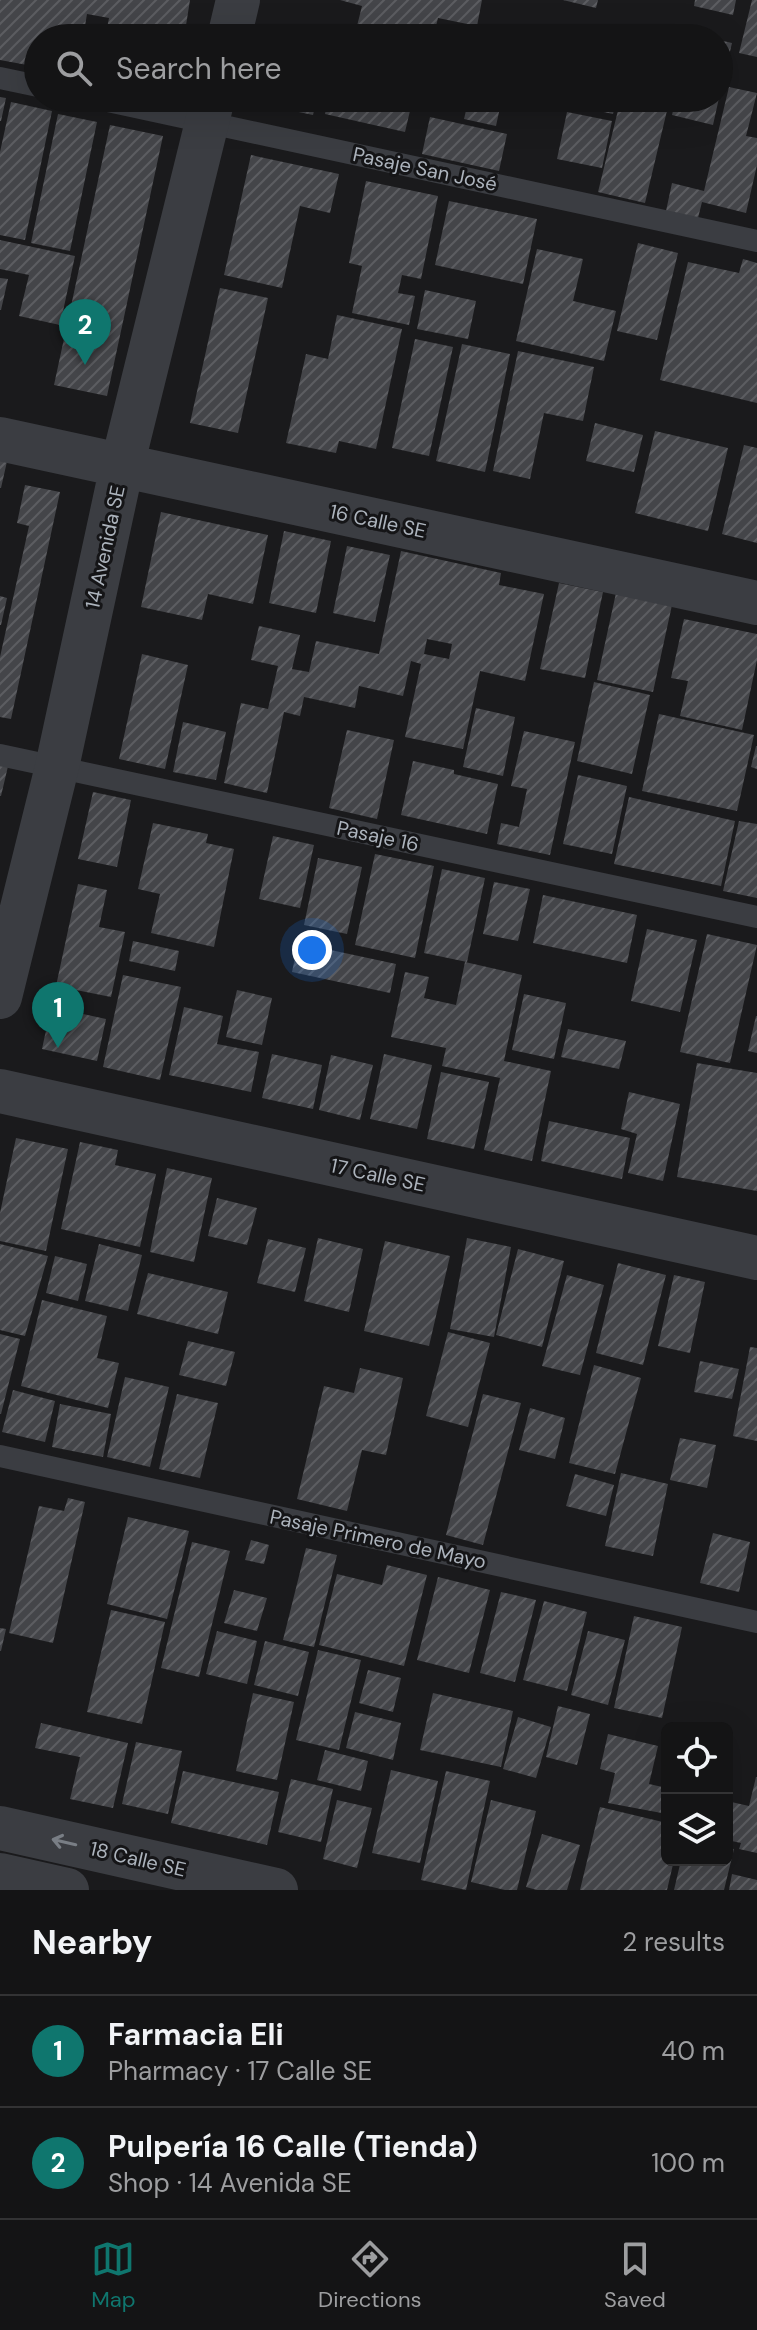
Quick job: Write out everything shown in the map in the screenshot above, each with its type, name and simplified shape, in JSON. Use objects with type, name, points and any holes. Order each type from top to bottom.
[{"type":"street","points":[[232,24],[238,0]]},
{"type":"street","name":"14 Avenida SE","points":[[0,997],[57,767],[122,466],[210,112]]},
{"type":"street","name":"16 Calle SE","points":[[0,439],[757,603]]},
{"type":"street","name":"17 Calle SE","points":[[0,1091],[757,1258]]},
{"type":"street","name":"18 Calle SE","points":[[0,1828],[276,1890]]},
{"type":"street","points":[[0,1875],[67,1890]]},
{"type":"lane","points":[[0,78],[24,83]]},
{"type":"lane","name":"Pasaje San José","points":[[218,112],[757,241]]},
{"type":"lane","name":"Pasaje 16","points":[[0,755],[757,917]]},
{"type":"lane","name":"Pasaje Primero de Mayo","points":[[0,1456],[757,1622]]},
{"type":"building","points":[[0,0],[190,0],[186,24],[108,24],[109,18],[87,14],[85,24],[24,24],[24,64],[0,60]]},
{"type":"building","points":[[340,0],[482,0],[477,24],[438,18],[436,24],[358,24],[362,6]]},
{"type":"building","points":[[563,0],[598,0],[596,8]]},
{"type":"building","points":[[695,0],[736,0],[733,15],[694,6]]},
{"type":"building","points":[[752,0],[757,0],[757,57],[739,53]]},
{"type":"building","points":[[733,88],[757,93],[746,136],[757,138],[757,165],[746,213],[702,202],[698,218],[666,211],[672,183],[704,191],[723,112],[733,112]]},
{"type":"building","points":[[0,97],[6,98],[1,121],[0,121]]},
{"type":"building","points":[[11,102],[24,105],[24,112],[52,112],[25,240],[0,235],[0,152]]},
{"type":"building","points":[[325,112],[410,112],[405,132]]},
{"type":"building","points":[[466,112],[499,112],[496,126],[464,119]]},
{"type":"building","points":[[567,112],[612,121],[602,168],[557,159]]},
{"type":"building","points":[[618,112],[667,112],[645,203],[598,192]]},
{"type":"building","points":[[673,112],[716,112],[713,125],[672,115]]},
{"type":"building","points":[[58,114],[97,122],[70,251],[31,243]]},
{"type":"building","points":[[430,117],[507,134],[499,171],[422,154]]},
{"type":"building","points":[[110,125],[163,136],[107,396],[54,385]]},
{"type":"building","points":[[251,155],[339,174],[330,213],[300,206],[282,288],[224,275]]},
{"type":"building","points":[[366,181],[438,196],[421,279],[402,275],[398,293],[415,296],[409,325],[352,313],[362,266],[349,263]]},
{"type":"building","points":[[449,201],[537,219],[523,284],[435,265]]},
{"type":"building","points":[[0,240],[75,256],[60,325],[19,316],[29,275],[0,269]]},
{"type":"building","points":[[638,243],[678,253],[657,340],[617,331]]},
{"type":"building","points":[[537,249],[583,259],[573,301],[616,311],[604,361],[516,341]]},
{"type":"building","points":[[743,259],[757,263],[757,403],[660,380],[688,262],[739,273]]},
{"type":"building","points":[[0,278],[8,279],[1,310],[0,310]]},
{"type":"building","points":[[220,288],[268,298],[238,433],[190,423]]},
{"type":"building","points":[[425,290],[476,301],[468,339],[417,329]]},
{"type":"building","points":[[337,315],[402,329],[376,449],[339,441],[336,453],[286,443],[306,354],[328,359]]},
{"type":"building","points":[[415,339],[453,347],[429,456],[392,448]]},
{"type":"building","points":[[462,344],[510,354],[485,472],[436,461]]},
{"type":"building","points":[[518,351],[594,367],[583,421],[544,413],[530,479],[493,471]]},
{"type":"building","points":[[595,423],[643,435],[634,472],[586,461]]},
{"type":"building","points":[[655,431],[728,448],[708,531],[635,513]]},
{"type":"building","points":[[744,445],[757,448],[757,543],[722,534]]},
{"type":"building","points":[[0,455],[8,457],[1,488],[0,488]]},
{"type":"building","points":[[25,485],[60,492],[11,719],[0,717],[0,657],[29,526],[17,523]]},
{"type":"building","points":[[161,512],[268,535],[253,604],[208,594],[202,620],[141,607]]},
{"type":"building","points":[[284,531],[331,541],[316,613],[269,603]]},
{"type":"building","points":[[347,546],[390,555],[375,622],[333,613]]},
{"type":"building","points":[[401,551],[501,573],[499,585],[544,594],[525,681],[480,671],[463,749],[405,737],[421,664],[411,661],[403,696],[359,686],[355,708],[304,697],[300,716],[284,712],[267,793],[224,783],[241,703],[268,709],[278,666],[251,660],[259,626],[300,635],[292,669],[309,672],[316,641],[379,654]],"holes":[[[427,639],[452,644],[449,659],[424,654]]]},
{"type":"building","points":[[559,583],[603,592],[585,678],[540,669]]},
{"type":"building","points":[[616,593],[672,605],[653,692],[597,680]]},
{"type":"building","points":[[0,596],[7,598],[1,625],[0,625]]},
{"type":"building","points":[[684,619],[757,634],[757,660],[742,730],[680,716],[688,681],[671,678]]},
{"type":"building","points":[[142,654],[188,665],[165,769],[119,759]]},
{"type":"building","points":[[594,682],[650,695],[632,774],[577,761]]},
{"type":"building","points":[[476,708],[515,717],[503,776],[463,767]]},
{"type":"building","points":[[659,714],[754,735],[737,811],[642,791]]},
{"type":"building","points":[[183,722],[226,732],[216,780],[173,772]]},
{"type":"building","points":[[347,730],[394,740],[377,819],[329,808]]},
{"type":"building","points":[[524,731],[575,742],[550,855],[497,844],[501,823],[519,827],[527,789],[511,786]]},
{"type":"building","points":[[757,746],[757,769],[751,767]]},
{"type":"building","points":[[0,760],[9,762],[1,796],[0,796]]},
{"type":"building","points":[[413,761],[498,784],[487,834],[401,815]]},
{"type":"building","points":[[578,775],[627,786],[612,854],[563,844]]},
{"type":"building","points":[[93,792],[131,800],[117,867],[78,859]]},
{"type":"building","points":[[629,797],[735,821],[721,886],[614,864]]},
{"type":"building","points":[[739,821],[757,824],[757,898],[723,891]]},
{"type":"building","points":[[153,823],[208,834],[206,843],[234,849],[214,947],[151,933],[160,894],[138,889]]},
{"type":"building","points":[[273,836],[314,845],[300,908],[259,899]]},
{"type":"building","points":[[375,854],[434,866],[415,958],[355,945]]},
{"type":"building","points":[[318,858],[362,867],[347,934],[304,925]]},
{"type":"building","points":[[442,869],[485,878],[467,962],[424,953]]},
{"type":"building","points":[[494,882],[530,889],[518,941],[483,934]]},
{"type":"building","points":[[78,884],[107,890],[99,927],[125,932],[111,997],[56,986]]},
{"type":"building","points":[[543,895],[637,915],[627,963],[533,943]]},
{"type":"building","points":[[647,929],[697,940],[680,1012],[631,1001]]},
{"type":"building","points":[[707,934],[757,945],[730,1063],[680,1052]]},
{"type":"building","points":[[133,941],[179,951],[175,971],[129,961]]},
{"type":"building","points":[[298,943],[396,964],[390,993],[292,972]]},
{"type":"building","points":[[465,962],[522,975],[504,1061],[551,1071],[532,1161],[484,1150],[500,1078],[442,1066],[446,1048],[391,1037],[405,972],[429,977],[424,998],[456,1005]]},
{"type":"building","points":[[123,975],[181,987],[160,1080],[103,1067]]},
{"type":"building","points":[[237,990],[272,998],[262,1045],[226,1037]]},
{"type":"building","points":[[524,994],[566,1003],[554,1059],[512,1050]]},
{"type":"building","points":[[51,1007],[106,1019],[97,1061],[42,1049]]},
{"type":"building","points":[[184,1007],[223,1016],[217,1044],[259,1052],[251,1092],[169,1075]]},
{"type":"building","points":[[757,1016],[757,1053],[748,1051]]},
{"type":"building","points":[[568,1029],[626,1041],[619,1069],[561,1057]]},
{"type":"building","points":[[272,1054],[322,1065],[313,1109],[262,1098]]},
{"type":"building","points":[[384,1054],[432,1065],[417,1129],[370,1119]]},
{"type":"building","points":[[331,1055],[373,1065],[360,1120],[319,1110]]},
{"type":"building","points":[[697,1063],[757,1073],[757,1191],[677,1177]]},
{"type":"building","points":[[441,1072],[489,1082],[474,1149],[427,1139]]},
{"type":"building","points":[[629,1092],[680,1104],[663,1181],[628,1173],[637,1134],[621,1129]]},
{"type":"building","points":[[549,1121],[630,1138],[622,1179],[541,1161]]},
{"type":"building","points":[[16,1138],[68,1149],[46,1251],[0,1241],[0,1213]]},
{"type":"building","points":[[80,1142],[118,1150],[115,1165],[156,1174],[140,1247],[61,1229]]},
{"type":"building","points":[[167,1168],[212,1178],[194,1262],[150,1252]]},
{"type":"building","points":[[217,1198],[257,1208],[247,1245],[208,1236]]},
{"type":"building","points":[[318,1238],[363,1249],[349,1312],[304,1301]]},
{"type":"building","points":[[467,1238],[511,1247],[494,1337],[450,1329]]},
{"type":"building","points":[[268,1239],[306,1248],[295,1292],[257,1283]]},
{"type":"building","points":[[385,1241],[450,1256],[429,1346],[364,1331]]},
{"type":"building","points":[[0,1244],[48,1256],[25,1336],[0,1330]]},
{"type":"building","points":[[99,1244],[142,1255],[128,1311],[85,1301]]},
{"type":"building","points":[[518,1249],[564,1261],[542,1347],[496,1335]]},
{"type":"building","points":[[55,1256],[87,1264],[78,1301],[46,1293]]},
{"type":"building","points":[[618,1263],[666,1275],[643,1365],[596,1353]]},
{"type":"building","points":[[148,1273],[228,1292],[218,1334],[137,1314]]},
{"type":"building","points":[[567,1275],[604,1285],[580,1375],[542,1366]]},
{"type":"building","points":[[674,1275],[705,1282],[690,1353],[658,1346]]},
{"type":"building","points":[[42,1300],[107,1316],[97,1358],[119,1363],[108,1408],[21,1386]]},
{"type":"building","points":[[448,1332],[490,1343],[468,1427],[426,1416]]},
{"type":"building","points":[[0,1334],[20,1339],[1,1414],[0,1414]]},
{"type":"building","points":[[188,1341],[235,1352],[226,1386],[179,1375]]},
{"type":"building","points":[[750,1347],[757,1348],[757,1441],[733,1436]]},
{"type":"building","points":[[700,1361],[739,1369],[732,1399],[694,1392]]},
{"type":"building","points":[[594,1365],[641,1378],[615,1474],[569,1463]]},
{"type":"building","points":[[360,1368],[403,1378],[386,1455],[362,1450],[347,1511],[297,1499],[324,1386],[354,1393]]},
{"type":"building","points":[[125,1377],[169,1387],[150,1467],[107,1457]]},
{"type":"building","points":[[13,1390],[55,1401],[45,1442],[2,1432]]},
{"type":"building","points":[[177,1394],[218,1403],[200,1478],[159,1469]]},
{"type":"building","points":[[483,1394],[521,1403],[483,1545],[446,1535]]},
{"type":"building","points":[[60,1404],[111,1414],[103,1457],[52,1447]]},
{"type":"building","points":[[530,1408],[565,1418],[555,1459],[519,1450]]},
{"type":"building","points":[[680,1438],[716,1445],[707,1488],[670,1480]]},
{"type":"building","points":[[621,1473],[668,1484],[653,1556],[605,1546]]},
{"type":"building","points":[[575,1474],[614,1485],[606,1516],[566,1506]]},
{"type":"building","points":[[68,1498],[85,1502],[53,1643],[9,1633],[39,1506],[64,1511]]},
{"type":"building","points":[[128,1517],[189,1531],[167,1619],[107,1604]]},
{"type":"building","points":[[713,1533],[750,1542],[739,1592],[700,1583]]},
{"type":"building","points":[[251,1540],[269,1545],[264,1564],[245,1560]]},
{"type":"building","points":[[192,1542],[230,1551],[199,1677],[161,1668]]},
{"type":"building","points":[[306,1548],[337,1555],[314,1647],[283,1640]]},
{"type":"building","points":[[387,1565],[427,1575],[404,1666],[319,1645],[337,1574],[382,1585]]},
{"type":"building","points":[[438,1577],[490,1590],[469,1673],[417,1660]]},
{"type":"building","points":[[234,1590],[267,1598],[257,1631],[224,1623]]},
{"type":"building","points":[[501,1592],[536,1600],[515,1682],[480,1673]]},
{"type":"building","points":[[544,1601],[587,1612],[567,1691],[523,1680]]},
{"type":"building","points":[[111,1610],[165,1622],[142,1724],[87,1712]]},
{"type":"building","points":[[634,1616],[682,1627],[662,1718],[614,1708]]},
{"type":"building","points":[[0,1628],[6,1629],[1,1651],[0,1651]]},
{"type":"building","points":[[217,1631],[257,1641],[247,1684],[206,1674]]},
{"type":"building","points":[[588,1631],[625,1640],[608,1705],[571,1695]]},
{"type":"building","points":[[265,1641],[309,1652],[298,1696],[254,1685]]},
{"type":"building","points":[[318,1650],[361,1660],[339,1750],[296,1740]]},
{"type":"building","points":[[368,1670],[401,1678],[393,1712],[359,1703]]},
{"type":"building","points":[[253,1693],[294,1702],[277,1780],[236,1771]]},
{"type":"building","points":[[433,1693],[513,1711],[501,1767],[420,1750]]},
{"type":"building","points":[[558,1706],[590,1714],[577,1765],[546,1757]]},
{"type":"building","points":[[355,1712],[401,1723],[393,1760],[346,1748]]},
{"type":"building","points":[[518,1717],[551,1727],[536,1778],[503,1769]]},
{"type":"building","points":[[41,1723],[128,1743],[113,1808],[70,1799],[80,1757],[35,1748]]},
{"type":"building","points":[[608,1734],[658,1746],[649,1784],[661,1787],[661,1813],[608,1803],[615,1773],[600,1769]]},
{"type":"building","points":[[136,1742],[182,1751],[168,1814],[122,1804]]},
{"type":"building","points":[[325,1750],[368,1761],[361,1791],[317,1780]]},
{"type":"building","points":[[391,1770],[438,1781],[420,1863],[372,1853]]},
{"type":"building","points":[[183,1771],[279,1792],[267,1845],[171,1823]]},
{"type":"building","points":[[446,1771],[490,1781],[466,1890],[421,1880]]},
{"type":"building","points":[[757,1777],[757,1853],[739,1849],[741,1843],[733,1841],[733,1802],[749,1806]]},
{"type":"building","points":[[291,1779],[333,1789],[321,1842],[278,1832]]},
{"type":"building","points":[[337,1800],[372,1808],[357,1868],[323,1859]]},
{"type":"building","points":[[491,1800],[536,1811],[517,1890],[471,1882]]},
{"type":"building","points":[[600,1807],[661,1822],[661,1866],[673,1866],[667,1890],[580,1890]]},
{"type":"building","points":[[542,1834],[580,1845],[567,1890],[526,1887]]},
{"type":"building","points":[[680,1866],[730,1866],[724,1890],[674,1890]]},
{"type":"building","points":[[732,1874],[757,1880],[757,1890],[729,1890]]},
{"type":"place","name":"Pulpería 16 Calle (Tienda)","points":[[85,365]]},
{"type":"place","name":"Farmacia Eli","points":[[58,1048]]}]
